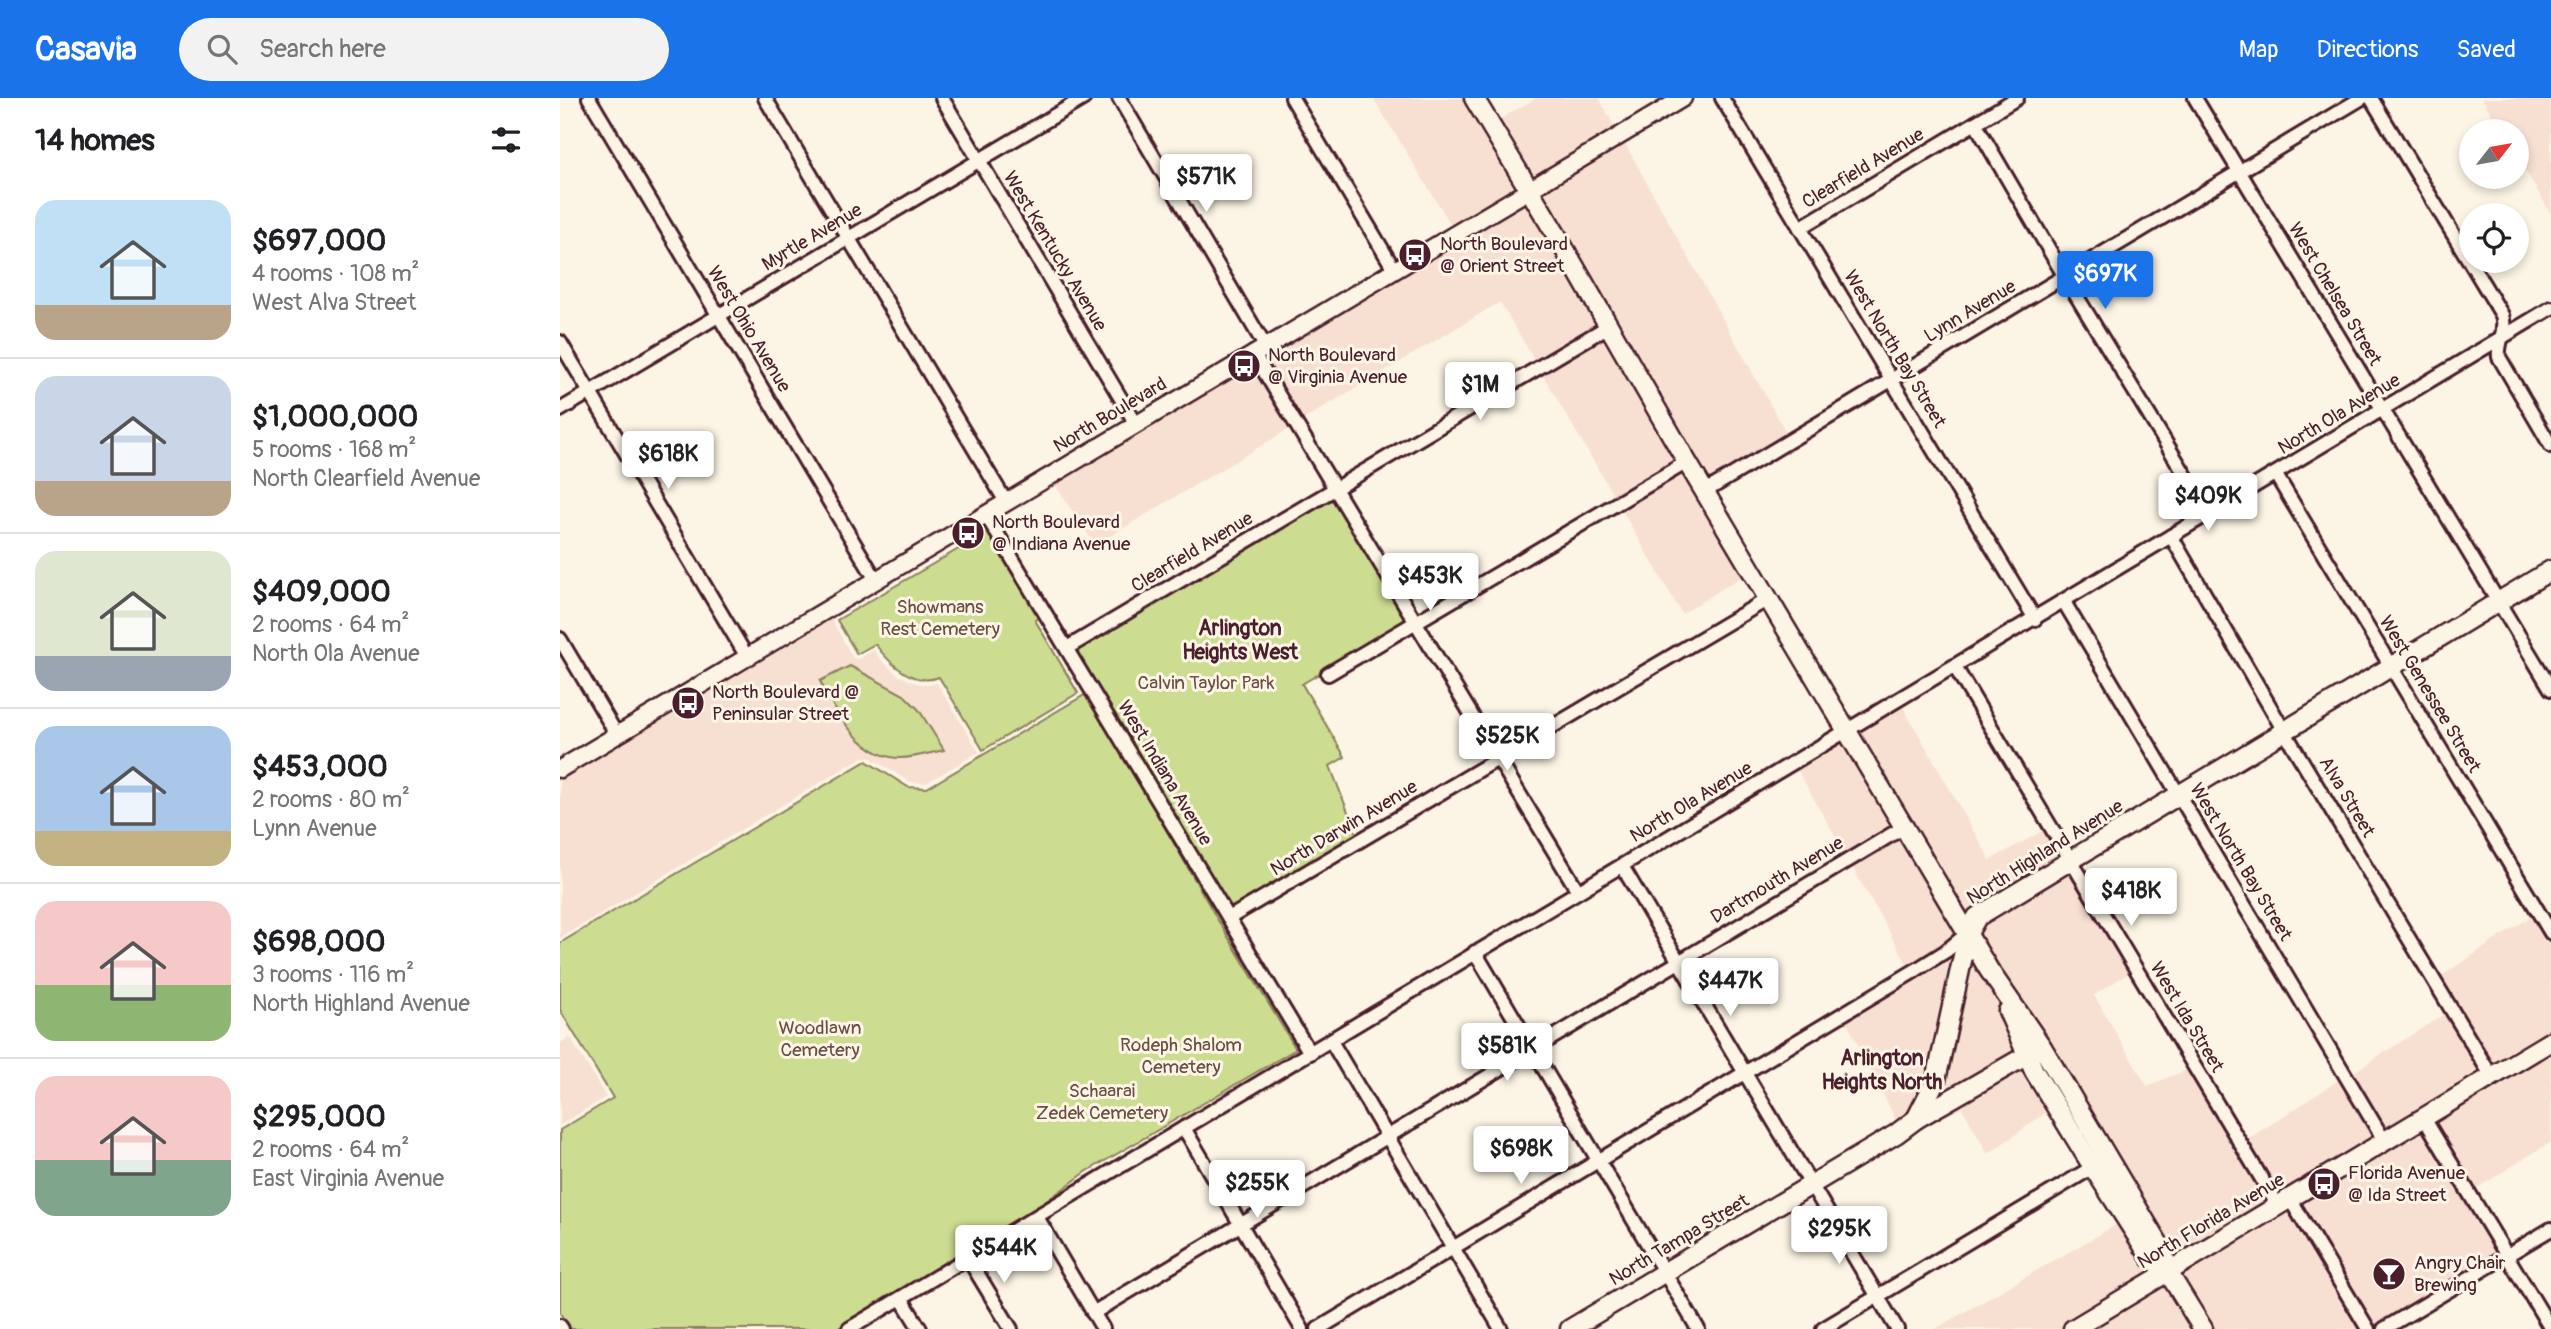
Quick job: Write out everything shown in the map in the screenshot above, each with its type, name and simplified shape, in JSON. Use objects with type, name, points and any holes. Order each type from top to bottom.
[{"type":"main road","points":[[1474,98],[1686,462],[1968,933],[2035,1051],[2163,1251],[2168,1272],[2203,1329]]},
{"type":"main road","name":"North Highland Avenue","points":[[1968,933],[1977,916],[1986,909],[2551,570]]},
{"type":"main road","name":"North Tampa Street","points":[[1916,1119],[1939,1070],[1968,933]]},
{"type":"main road","name":"North Florida Avenue","points":[[2073,1329],[2551,1041]]},
{"type":"main road","points":[[2035,1051],[2034,1071],[2151,1258],[2168,1272]]},
{"type":"main road","name":"North Tampa Street","points":[[1570,1329],[1896,1135],[1916,1119],[2035,1051]]},
{"type":"street","name":"West Ohio Avenue","points":[[589,98],[876,580]]},
{"type":"street","points":[[765,98],[1006,502]]},
{"type":"street","name":"West Kentucky Avenue","points":[[942,98],[1136,424]]},
{"type":"street","name":"Myrtle Avenue","points":[[560,410],[1084,98]]},
{"type":"street","points":[[1119,98],[1335,489],[1578,891]]},
{"type":"street","points":[[1292,98],[1394,269]]},
{"type":"street","name":"North Boulevard","points":[[560,769],[1683,98]]},
{"type":"street","name":"West North Bay Street","points":[[1723,98],[2035,619]]},
{"type":"street","name":"Clearfield Avenue","points":[[1800,228],[2017,98]]},
{"type":"street","name":"West Chelsea Street","points":[[2195,98],[2551,690]]},
{"type":"street","name":"Lynn Avenue","points":[[1704,492],[2362,98]]},
{"type":"street","points":[[2371,98],[2502,315],[2504,336],[2498,352],[2499,357],[2551,446]]},
{"type":"street","points":[[1976,123],[2065,277],[2209,514]]},
{"type":"street","name":"North Ola Avenue","points":[[849,1329],[2551,308]]},
{"type":"street","name":"Clearfield Avenue","points":[[1067,648],[1607,327]]},
{"type":"street","points":[[560,342],[747,657]]},
{"type":"street","points":[[1328,674],[1686,462]]},
{"type":"street","name":"West Genessee Street","points":[[2276,475],[2551,933]]},
{"type":"street","name":"West Indiana Avenue","points":[[986,515],[1310,1053]]},
{"type":"street","name":"Alva Street","points":[[2171,536],[2284,731],[2492,1077]]},
{"type":"street","name":"North Darwin Avenue","points":[[1229,918],[1768,598]]},
{"type":"street","name":"West North Bay Street","points":[[2064,602],[2385,1142]]},
{"type":"street","points":[[560,639],[617,735]]},
{"type":"street","name":"West Ida Street","points":[[1955,667],[2070,859],[2284,1202],[2368,1329]]},
{"type":"street","name":"Dartmouth Avenue","points":[[1093,1312],[1905,827]]},
{"type":"street","points":[[1622,866],[1897,1329]]},
{"type":"street","name":"North Highland Avenue","points":[[1318,1329],[1946,951],[1968,933]]},
{"type":"street","points":[[1475,953],[1699,1329]]},
{"type":"street","points":[[1331,1041],[1501,1329]]},
{"type":"street","points":[[2424,1118],[2551,1329]]},
{"type":"street","points":[[1184,1128],[1302,1329]]},
{"type":"street","points":[[1822,1329],[2093,1167]]},
{"type":"street","points":[[1037,1217],[1103,1329]]},
{"type":"street","points":[[2384,1329],[2551,1229]]},
{"type":"street","points":[[968,1258],[1011,1329]]},
{"type":"street","points":[[901,1298],[919,1329]]},
{"type":"shaded area","points":[[1373,98],[1466,98],[1521,188],[1453,228]]},
{"type":"shaded area","points":[[1536,98],[1599,98],[1617,131],[1531,182],[1495,122]]},
{"type":"shaded area","points":[[2482,98],[2551,98],[2551,214],[2529,176],[2529,119],[2494,119]]},
{"type":"shaded area","points":[[1623,140],[1788,436],[1707,484],[1537,191]]},
{"type":"shaded area","points":[[1526,197],[1599,325],[1536,363],[1500,302],[1301,421],[1260,355]]},
{"type":"shaded area","points":[[1604,334],[1679,460],[1615,498],[1541,372]]},
{"type":"shaded area","points":[[1250,361],[1291,428],[1095,545],[1052,480]]},
{"type":"shaded area","points":[[1684,470],[1746,574],[1682,614],[1620,507]]},
{"type":"shaded area","points":[[983,523],[986,528],[832,620],[853,658],[858,659],[874,650],[898,675],[916,683],[937,683],[979,752],[926,783],[910,782],[869,757],[863,757],[560,938],[560,775]],"holes":[[[878,682],[904,695],[919,710],[944,750]]]},
{"type":"shaded area","points":[[1902,705],[1990,860],[2046,829],[2063,858],[1967,921],[1856,733]]},
{"type":"shaded area","points":[[1846,739],[1897,825],[1846,855],[1796,768]]},
{"type":"shaded area","points":[[1902,834],[1960,932],[1943,947],[1909,967],[1851,865]]},
{"type":"shaded area","points":[[2068,867],[2129,973],[2094,995],[2147,1086],[2189,1069],[2270,1204],[2172,1263],[1975,934],[1977,925]]},
{"type":"shaded area","points":[[2533,915],[2551,944],[2551,1034],[2494,1069],[2440,977]]},
{"type":"shaded area","points":[[1959,948],[1933,1070],[1916,1110],[1899,1126],[1846,1021]]},
{"type":"shaded area","points":[[1970,950],[1984,973],[2020,1054],[1930,1106]]},
{"type":"shaded area","points":[[2446,1013],[2484,1075],[2388,1134],[2352,1073]]},
{"type":"shaded area","points":[[570,1037],[606,1097],[560,1125],[560,1043]]},
{"type":"shaded area","points":[[2551,1047],[2551,1142],[2474,1190],[2432,1119]]},
{"type":"shaded area","points":[[2024,1063],[2051,1109],[1988,1154],[1962,1108],[1905,1136],[1919,1124]]},
{"type":"shaded area","points":[[2341,1079],[2378,1140],[2281,1198],[2246,1140]]},
{"type":"shaded area","points":[[2422,1126],[2497,1255],[2375,1329],[2298,1200]]},
{"type":"shaded area","points":[[2287,1207],[2361,1329],[2210,1329],[2176,1273]]},
{"type":"shaded area","points":[[2121,1222],[2158,1272],[2063,1329],[1935,1329]]},
{"type":"shaded area","points":[[2166,1279],[2196,1329],[2083,1329]]},
{"type":"green space","name":"Calvin Taylor Park","points":[[1333,496],[1410,620],[1302,684],[1345,757],[1330,766],[1357,835],[1233,907],[1225,902],[1075,650]]},
{"type":"green space","name":"Showmans Rest Cemetery","points":[[989,533],[1040,617],[1035,620],[1078,693],[983,750],[939,677],[921,679],[903,672],[875,644],[857,654],[837,620]]},
{"type":"green space","points":[[850,666],[904,695],[919,710],[944,750],[900,758],[886,756],[862,742],[833,706],[820,681]]},
{"type":"green space","name":"Woodlawn Cemetery","points":[[1088,693],[1219,922],[1296,1049],[1086,1172],[1041,1205],[837,1329],[570,1329],[560,1313],[560,1130],[613,1098],[560,1010],[560,943],[866,761],[908,787],[927,788]]},
{"type":"place","name":"North Boulevard @ Orient Street","points":[[1415,255]]},
{"type":"place","name":"North Boulevard @ Virginia Avenue","points":[[1244,366]]},
{"type":"place","name":"North Boulevard @ Indiana Avenue","points":[[968,533]]},
{"type":"place","name":"North Boulevard @ Peninsular Street","points":[[688,703]]},
{"type":"place","name":"Florida Avenue @ Ida Street","points":[[2324,1184]]},
{"type":"place","name":"Angry Chair Brewing","points":[[2389,1274]]},
{"type":"district","name":"Arlington Heights West","points":[[1240,640]]},
{"type":"district","name":"Arlington Heights North","points":[[1882,1070]]},
{"type":"park label","name":"Rodeph Shalom Cemetery","points":[[1181,1056]]},
{"type":"park label","name":"Schaarai Zedek Cemetery","points":[[1102,1102]]}]
